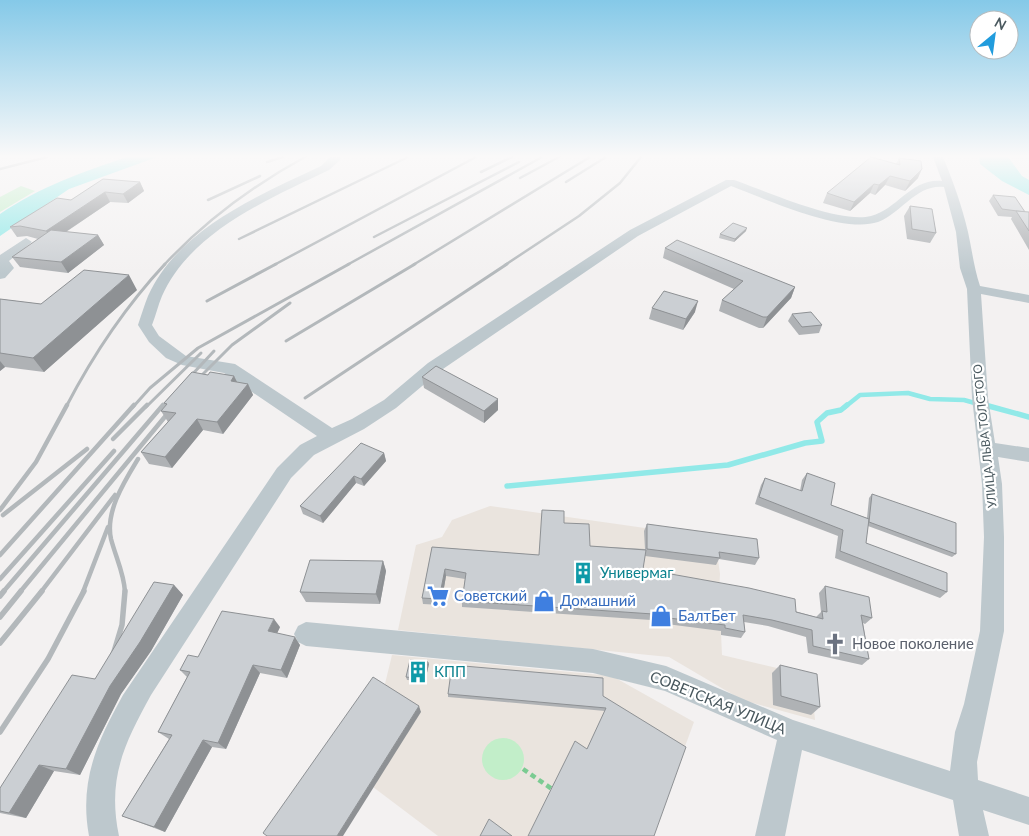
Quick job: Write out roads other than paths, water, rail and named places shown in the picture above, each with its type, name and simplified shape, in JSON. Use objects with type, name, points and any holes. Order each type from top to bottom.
[{"type":"street","points":[[271,196],[239,213],[194,244],[169,274],[145,325],[154,338],[182,360],[229,368],[331,436]]},
{"type":"street","points":[[104,836],[99,820],[99,785],[106,759],[124,718],[142,686],[279,479],[307,450],[331,436],[358,424],[390,404],[434,367],[634,233],[704,196]]},
{"type":"street","points":[[772,196],[822,213],[861,221],[869,221],[883,215],[911,196]]},
{"type":"street","name":"УЛИЦА ЛЬВА ТОЛСТОГО","points":[[952,196],[962,232],[967,268],[974,289],[981,404],[989,449],[994,536],[992,631],[978,704],[968,732],[963,762],[965,790],[974,836]]},
{"type":"street","points":[[0,275],[7,268],[2,262],[3,259],[26,242]]},
{"type":"street","points":[[974,289],[1029,299]]},
{"type":"street","points":[[989,449],[1029,455]]},
{"type":"street","name":"СОВЕТСКАЯ УЛИЦА","points":[[306,634],[593,661],[631,669],[702,693],[792,733],[1029,811]]},
{"type":"street","points":[[770,836],[792,733]]},
{"type":"water","points":[[30,196],[59,196],[0,236],[0,214]]},
{"type":"waterway","points":[[845,407],[860,395],[908,393],[930,399],[964,400],[989,407]]},
{"type":"waterway","points":[[507,486],[728,465],[805,443],[822,441],[817,422],[827,413],[841,410],[847,405]]},
{"type":"waterway","points":[[985,405],[1029,417]]},
{"type":"railway","points":[[208,200],[217,196]]},
{"type":"railway","points":[[165,264],[213,219],[242,196]]},
{"type":"railway","points":[[239,239],[328,196]]},
{"type":"railway","points":[[274,265],[403,196]]},
{"type":"railway","points":[[374,237],[453,196]]},
{"type":"railway","points":[[347,265],[472,196]]},
{"type":"railway","points":[[413,265],[526,196]]},
{"type":"railway","points":[[505,265],[579,216],[604,196]]},
{"type":"railway","points":[[66,407],[87,369],[123,314],[165,264]]},
{"type":"railway","points":[[207,301],[276,264]]},
{"type":"railway","points":[[133,407],[150,388],[198,348],[349,264]]},
{"type":"railway","points":[[286,341],[415,264]]},
{"type":"railway","points":[[305,398],[507,264]]},
{"type":"railway","points":[[193,384],[232,345],[290,303]]},
{"type":"railway","points":[[162,407],[214,351]]},
{"type":"railway","points":[[146,407],[201,353]]},
{"type":"railway","points":[[0,510],[36,462],[67,405]]},
{"type":"railway","points":[[0,555],[134,405]]},
{"type":"railway","points":[[113,439],[147,405]]},
{"type":"railway","points":[[3,592],[163,405]]},
{"type":"railway","points":[[20,592],[173,407]]},
{"type":"railway","points":[[3,515],[87,449]]},
{"type":"railway","points":[[0,579],[114,451]]},
{"type":"railway","points":[[125,592],[111,539],[111,518],[117,498],[138,459]]},
{"type":"railway","points":[[41,592],[115,495]]},
{"type":"railway","points":[[83,592],[108,527]]},
{"type":"railway","points":[[0,596],[4,591]]},
{"type":"railway","points":[[0,617],[21,591]]},
{"type":"railway","points":[[0,643],[42,591]]},
{"type":"railway","points":[[0,732],[48,659],[84,591]]},
{"type":"railway","points":[[113,655],[122,625],[125,592]]},
{"type":"place","name":"Универмаг","points":[[583,573]]},
{"type":"place","name":"Советский","points":[[438,596]]},
{"type":"place","name":"Домашний","points":[[544,601]]},
{"type":"place","name":"БалтБет","points":[[661,616]]},
{"type":"place","name":"Новое поколение","points":[[835,644]]},
{"type":"place","name":"КПП","points":[[418,672]]}]
